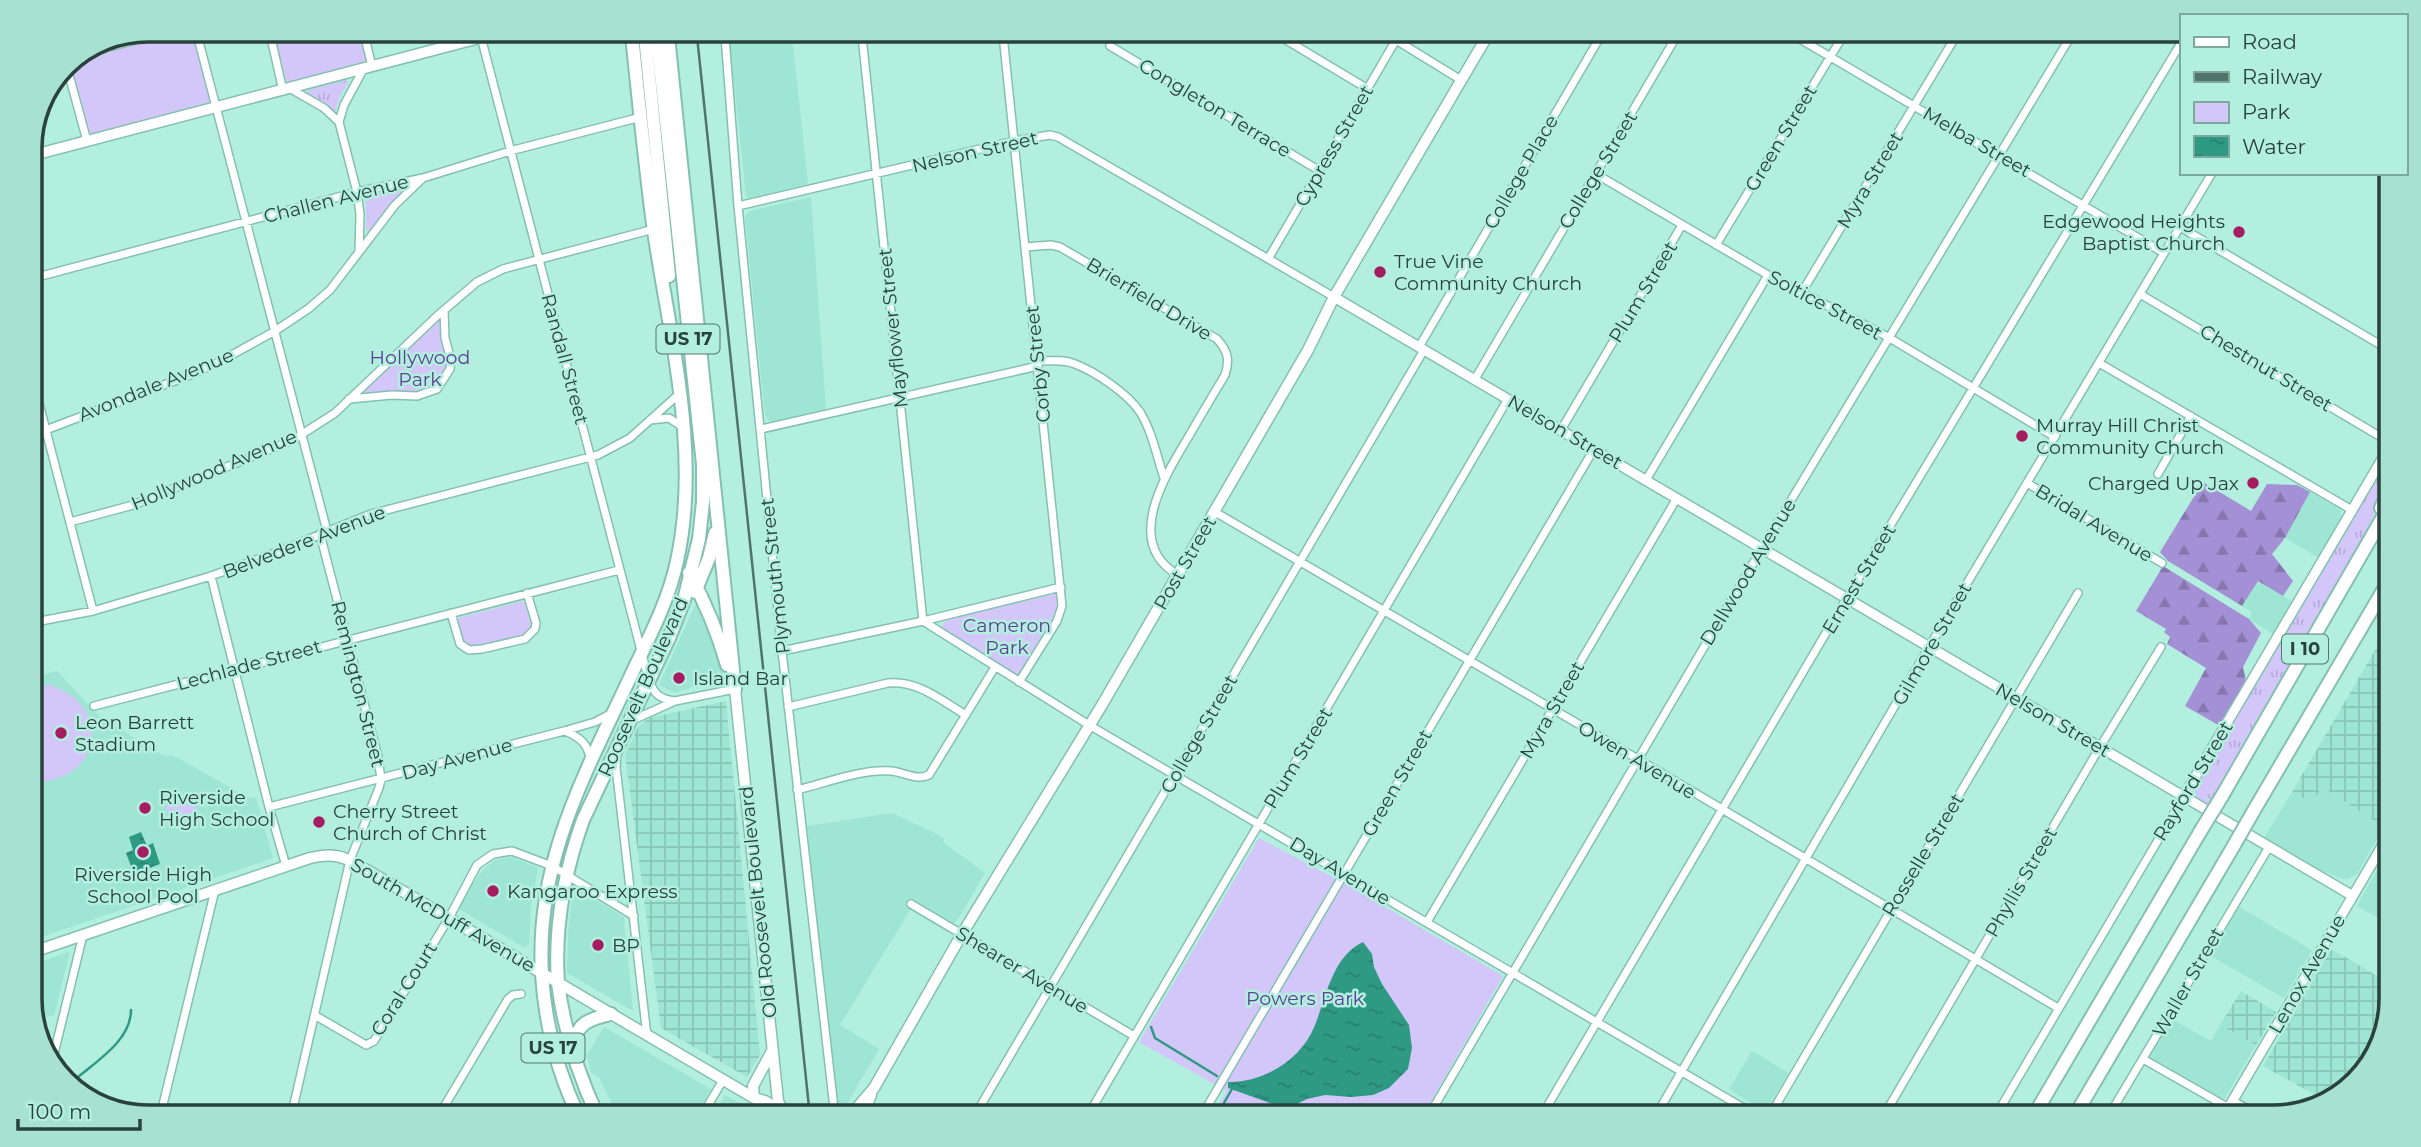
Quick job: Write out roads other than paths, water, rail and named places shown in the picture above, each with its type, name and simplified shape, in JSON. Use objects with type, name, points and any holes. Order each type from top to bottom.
[{"type":"highway","points":[[633,42],[654,229],[676,369]]},
{"type":"highway","name":"US 17","points":[[646,42],[676,369]]},
{"type":"highway","name":"Roosevelt Boulevard","points":[[593,1105],[572,1054],[561,1010],[558,924],[565,873],[583,820],[694,581],[701,521],[703,464],[658,42]]},
{"type":"highway","points":[[669,42],[735,689]]},
{"type":"highway","name":"Roosevelt Boulevard","points":[[574,1105],[562,1079],[544,1005],[542,918],[565,819],[671,586],[682,535],[686,494],[683,426],[676,369]]},
{"type":"highway","points":[[2361,551],[2379,512]]},
{"type":"highway","points":[[694,581],[713,542],[717,516]]},
{"type":"highway","name":"I 10","points":[[2040,1105],[2379,522]]},
{"type":"highway","points":[[682,535],[687,569],[720,640],[735,689]]},
{"type":"highway","name":"I 10","points":[[2081,1105],[2379,598]]},
{"type":"highway","points":[[572,1054],[575,1034],[580,1027],[593,1018],[611,1014]]},
{"type":"main road","points":[[42,153],[463,42]]},
{"type":"main road","name":"Post Street","points":[[867,1105],[874,1088],[962,934],[1215,512],[1308,351],[1334,298],[1484,42]]},
{"type":"main road","name":"Old Roosevelt Boulevard","points":[[735,689],[778,1101],[781,1105]]},
{"type":"main road","name":"South McDuff Avenue","points":[[42,949],[286,866],[331,854],[350,860],[723,1080],[771,1105]]},
{"type":"main road","points":[[761,1105],[754,1098],[753,1086],[773,1048]]},
{"type":"main road","name":"Post Street","points":[[859,1105],[874,1088]]},
{"type":"street","name":"Remington Street","points":[[199,42],[301,435],[347,639],[378,757],[381,780],[350,860],[296,1105]]},
{"type":"street","points":[[272,42],[287,90],[324,108],[339,122]]},
{"type":"street","points":[[359,252],[360,214],[357,192],[339,122],[344,105],[368,67],[365,42]]},
{"type":"street","name":"Randall Street","points":[[483,42],[649,681]]},
{"type":"street","name":"Plymouth Street","points":[[725,42],[738,206],[782,651],[832,1105]]},
{"type":"street","name":"Mayflower Street","points":[[863,42],[923,621]]},
{"type":"street","name":"Corby Street","points":[[1004,42],[1062,606],[1057,621],[1019,682]]},
{"type":"street","points":[[1289,42],[1368,89]]},
{"type":"street","name":"Cypress Street","points":[[1268,259],[1395,42]]},
{"type":"street","points":[[1405,42],[1461,80]]},
{"type":"street","name":"College Place","points":[[1421,349],[1598,42]]},
{"type":"street","name":"College Street","points":[[1475,379],[1673,42]]},
{"type":"street","name":"Melba Street","points":[[1805,42],[2164,253]]},
{"type":"street","name":"Green Street","points":[[1716,245],[1840,42]]},
{"type":"street","name":"Myra Street","points":[[1802,292],[1952,42]]},
{"type":"street","name":"Dellwood Avenue","points":[[1435,1105],[1762,548],[2067,42]]},
{"type":"street","name":"Ernest Street","points":[[1548,1105],[1847,598],[2180,45]]},
{"type":"street","name":"Congleton Terrace","points":[[1110,46],[1320,171]]},
{"type":"street","points":[[70,78],[86,141]]},
{"type":"street","name":"Challen Avenue","points":[[42,276],[357,192],[423,178],[510,151],[641,117]]},
{"type":"street","name":"Nelson Street","points":[[738,206],[1014,141],[1050,135],[1058,137],[1475,379],[2353,897]]},
{"type":"street","name":"Soltice Street","points":[[1595,174],[1768,275],[1888,337],[2054,437]]},
{"type":"street","name":"Gilmore Street","points":[[1662,1105],[1929,647],[2211,175]]},
{"type":"street","name":"Avondale Avenue","points":[[42,432],[200,370],[275,331],[308,309],[330,290],[395,205],[423,178]]},
{"type":"street","name":"Plum Street","points":[[1561,430],[1682,225]]},
{"type":"street","points":[[2180,227],[2379,344]]},
{"type":"street","name":"Hollywood Avenue","points":[[70,522],[133,505],[293,440],[335,413],[444,310],[477,282],[492,274],[654,229]]},
{"type":"street","name":"Brierfield Drive","points":[[1025,247],[1060,247],[1224,346],[1228,355],[1225,375],[1164,478],[1152,516],[1155,553],[1163,564],[1178,575]]},
{"type":"street","points":[[1646,480],[1768,275]]},
{"type":"street","name":"Chestnut Street","points":[[2140,294],[2379,437]]},
{"type":"street","points":[[349,399],[392,395],[417,396],[437,389],[450,369],[451,360],[444,310]]},
{"type":"street","name":"College Street","points":[[981,1105],[1299,563],[1421,349]]},
{"type":"street","points":[[761,429],[1038,363],[1065,361],[1076,364],[1130,400],[1146,425],[1164,478]]},
{"type":"street","points":[[2099,363],[2352,510]]},
{"type":"street","name":"Belvedere Avenue","points":[[42,620],[93,611],[211,576],[371,514],[590,457],[630,438],[679,394]]},
{"type":"street","name":"Plum Street","points":[[1094,1105],[1508,399]]},
{"type":"street","points":[[42,416],[93,611]]},
{"type":"street","points":[[2158,474],[2191,416]]},
{"type":"street","points":[[650,420],[669,418],[683,426]]},
{"type":"street","name":"Green Street","points":[[1208,1105],[1594,449]]},
{"type":"street","name":"Rayford Street","points":[[2002,1105],[2379,464]]},
{"type":"street","name":"Bridal Avenue","points":[[2027,484],[2162,563]]},
{"type":"street","name":"Myra Street","points":[[1427,922],[1676,498]]},
{"type":"street","name":"Owen Avenue","points":[[1215,512],[2058,1008]]},
{"type":"street","name":"Lechlade Street","points":[[93,706],[619,570]]},
{"type":"street","points":[[211,576],[286,866]]},
{"type":"street","points":[[782,651],[923,621],[1061,587]]},
{"type":"street","points":[[451,612],[460,644],[469,650],[526,639],[534,631],[536,623],[527,593]]},
{"type":"street","name":"Rosselle Street","points":[[1776,1105],[2078,593]]},
{"type":"street","name":"Day Avenue","points":[[923,621],[1089,725],[1738,1105]]},
{"type":"street","name":"Phyllis Street","points":[[1890,1105],[2161,647]]},
{"type":"street","points":[[797,790],[872,772],[891,771],[924,777],[934,768],[995,667]]},
{"type":"street","points":[[649,681],[654,693],[662,699],[675,701]]},
{"type":"street","points":[[788,707],[902,682],[918,687],[966,715]]},
{"type":"street","points":[[629,721],[675,701],[735,689]]},
{"type":"street","name":"Day Avenue","points":[[269,807],[564,731],[606,718],[616,709]]},
{"type":"street","points":[[564,731],[584,743],[590,763]]},
{"type":"street","points":[[617,748],[616,767],[647,1035]]},
{"type":"street","name":"Waller Street","points":[[2115,1105],[2269,847]]},
{"type":"street","points":[[449,918],[477,865],[492,854],[512,851],[552,866],[634,916]]},
{"type":"street","name":"Lenox Avenue","points":[[2231,1104],[2379,852]]},
{"type":"street","points":[[163,1105],[215,890]]},
{"type":"street","name":"Shearer Avenue","points":[[911,904],[1134,1035]]},
{"type":"street","name":"Coral Court","points":[[316,1016],[366,1045],[374,1041],[449,918]]},
{"type":"street","points":[[55,1049],[83,935]]},
{"type":"street","points":[[445,1105],[508,999],[521,994]]},
{"type":"street","points":[[2143,1059],[2231,1104]]},
{"type":"street","points":[[708,1105],[723,1080]]},
{"type":"water","name":"Riverside High School Pool","points":[[141,832],[147,846],[153,843],[160,864],[134,874],[126,853],[133,850],[129,837]]},
{"type":"water","points":[[1363,942],[1372,954],[1374,967],[1382,984],[1409,1025],[1412,1048],[1408,1069],[1389,1088],[1373,1095],[1325,1095],[1295,1105],[1276,1105],[1228,1088],[1228,1082],[1255,1078],[1280,1067],[1301,1048],[1315,1025],[1337,967]]},
{"type":"waterway","points":[[77,1078],[118,1042],[125,1032],[131,1010]]},
{"type":"waterway","points":[[1151,1027],[1155,1038],[1217,1076]]},
{"type":"waterway","points":[[1223,1105],[1232,1089]]},
{"type":"railway","points":[[698,42],[809,1105]]},
{"type":"place","name":"Edgewood Heights Baptist Church","points":[[2239,232]]},
{"type":"place","name":"True Vine Community Church","points":[[1380,272]]},
{"type":"place","name":"Murray Hill Christ Community Church","points":[[2022,436]]},
{"type":"place","name":"Charged Up Jax","points":[[2253,483]]},
{"type":"place","name":"Island Bar","points":[[679,678]]},
{"type":"place","name":"Leon Barrett Stadium","points":[[61,733]]},
{"type":"place","name":"Riverside High School","points":[[145,808]]},
{"type":"place","name":"Cherry Street Church of Christ","points":[[319,822]]},
{"type":"place","name":"Riverside High School Pool","points":[[143,852]]},
{"type":"place","name":"Kangaroo Express","points":[[493,891]]},
{"type":"place","name":"BP","points":[[598,945]]},
{"type":"park label","name":"Hollywood Park","points":[[420,368]]},
{"type":"park label","name":"Cameron Park","points":[[1007,636]]},
{"type":"park label","name":"Powers Park","points":[[1305,998]]}]
